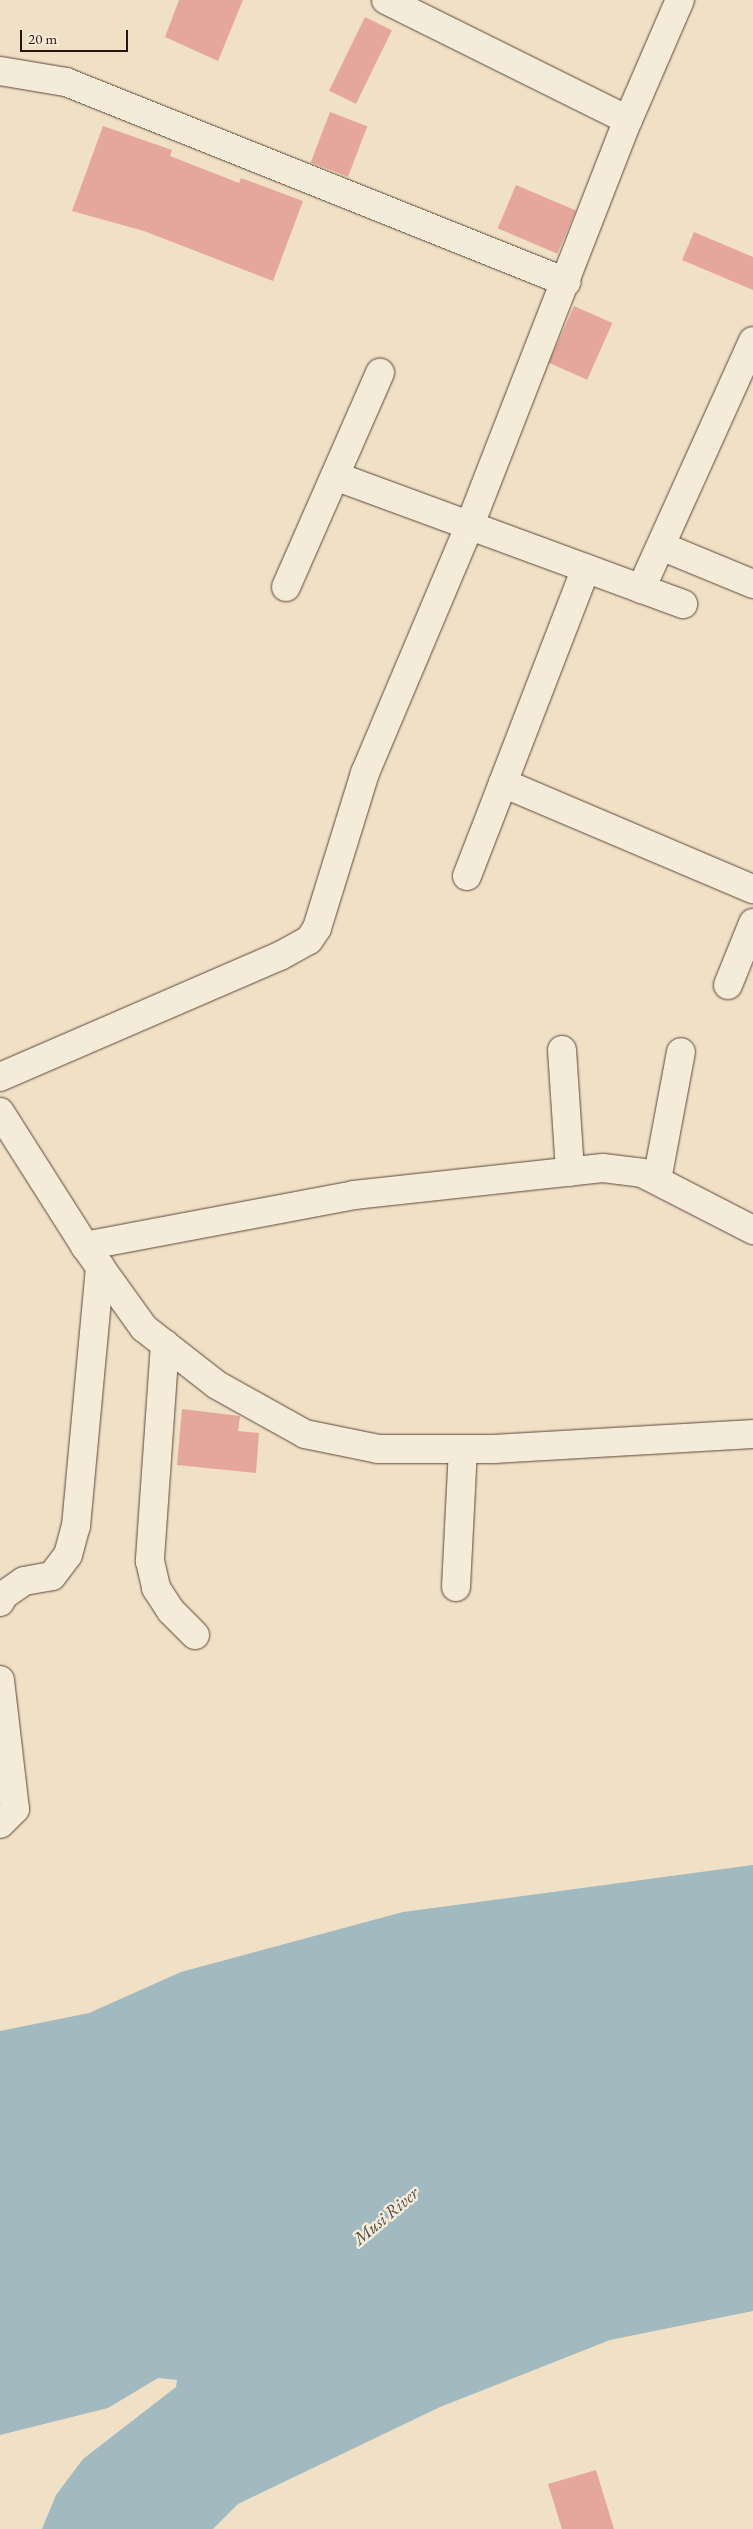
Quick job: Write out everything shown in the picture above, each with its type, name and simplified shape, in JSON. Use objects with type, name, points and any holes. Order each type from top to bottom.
[{"type":"street","points":[[386,0],[430,10],[628,120]]},
{"type":"street","points":[[0,1077],[280,956],[309,940],[317,928],[365,773],[469,527],[628,120],[680,0]]},
{"type":"street","points":[[0,70],[66,82],[566,282]]},
{"type":"street","points":[[641,589],[753,341]]},
{"type":"street","points":[[286,588],[380,373]]},
{"type":"street","points":[[335,476],[469,527],[683,604]]},
{"type":"street","points":[[661,546],[753,584]]},
{"type":"street","points":[[467,876],[586,568]]},
{"type":"street","points":[[503,783],[753,889]]},
{"type":"street","points":[[728,985],[753,923]]},
{"type":"street","points":[[562,1050],[570,1172]]},
{"type":"street","points":[[657,1180],[681,1052]]},
{"type":"street","points":[[0,1112],[92,1256],[144,1328],[217,1386],[305,1434],[378,1449],[463,1449],[753,1434]]},
{"type":"street","points":[[92,1256],[354,1195],[603,1168],[642,1173],[753,1230]]},
{"type":"street","points":[[0,1602],[24,1581],[52,1576],[70,1548],[76,1526],[92,1256]]},
{"type":"street","points":[[164,1344],[150,1561],[156,1588],[171,1611],[195,1635]]},
{"type":"street","points":[[456,1587],[463,1449]]},
{"type":"street","points":[[0,1680],[15,1809],[0,1824]]},
{"type":"water","name":"Musi River","points":[[753,1865],[753,2311],[610,2340],[440,2407],[238,2504],[213,2529],[42,2529],[56,2495],[83,2459],[176,2387],[177,2380],[158,2378],[108,2408],[0,2435],[0,2031],[89,2013],[181,1972],[403,1912]]},
{"type":"building","points":[[179,0],[243,0],[218,61],[165,37]]},
{"type":"building","points":[[365,17],[392,30],[356,104],[329,91]]},
{"type":"building","points":[[330,112],[367,126],[348,177],[311,162]]},
{"type":"building","points":[[103,126],[172,150],[170,156],[239,183],[241,178],[303,201],[273,281],[144,231],[72,211]]},
{"type":"building","points":[[516,185],[576,210],[557,254],[498,228]]},
{"type":"building","points":[[694,232],[753,257],[753,290],[682,260]]},
{"type":"building","points":[[574,306],[612,323],[587,380],[549,363]]},
{"type":"building","points":[[182,1409],[240,1416],[238,1431],[259,1433],[256,1473],[177,1465]]},
{"type":"building","points":[[596,2470],[614,2529],[562,2529],[548,2484]]}]
